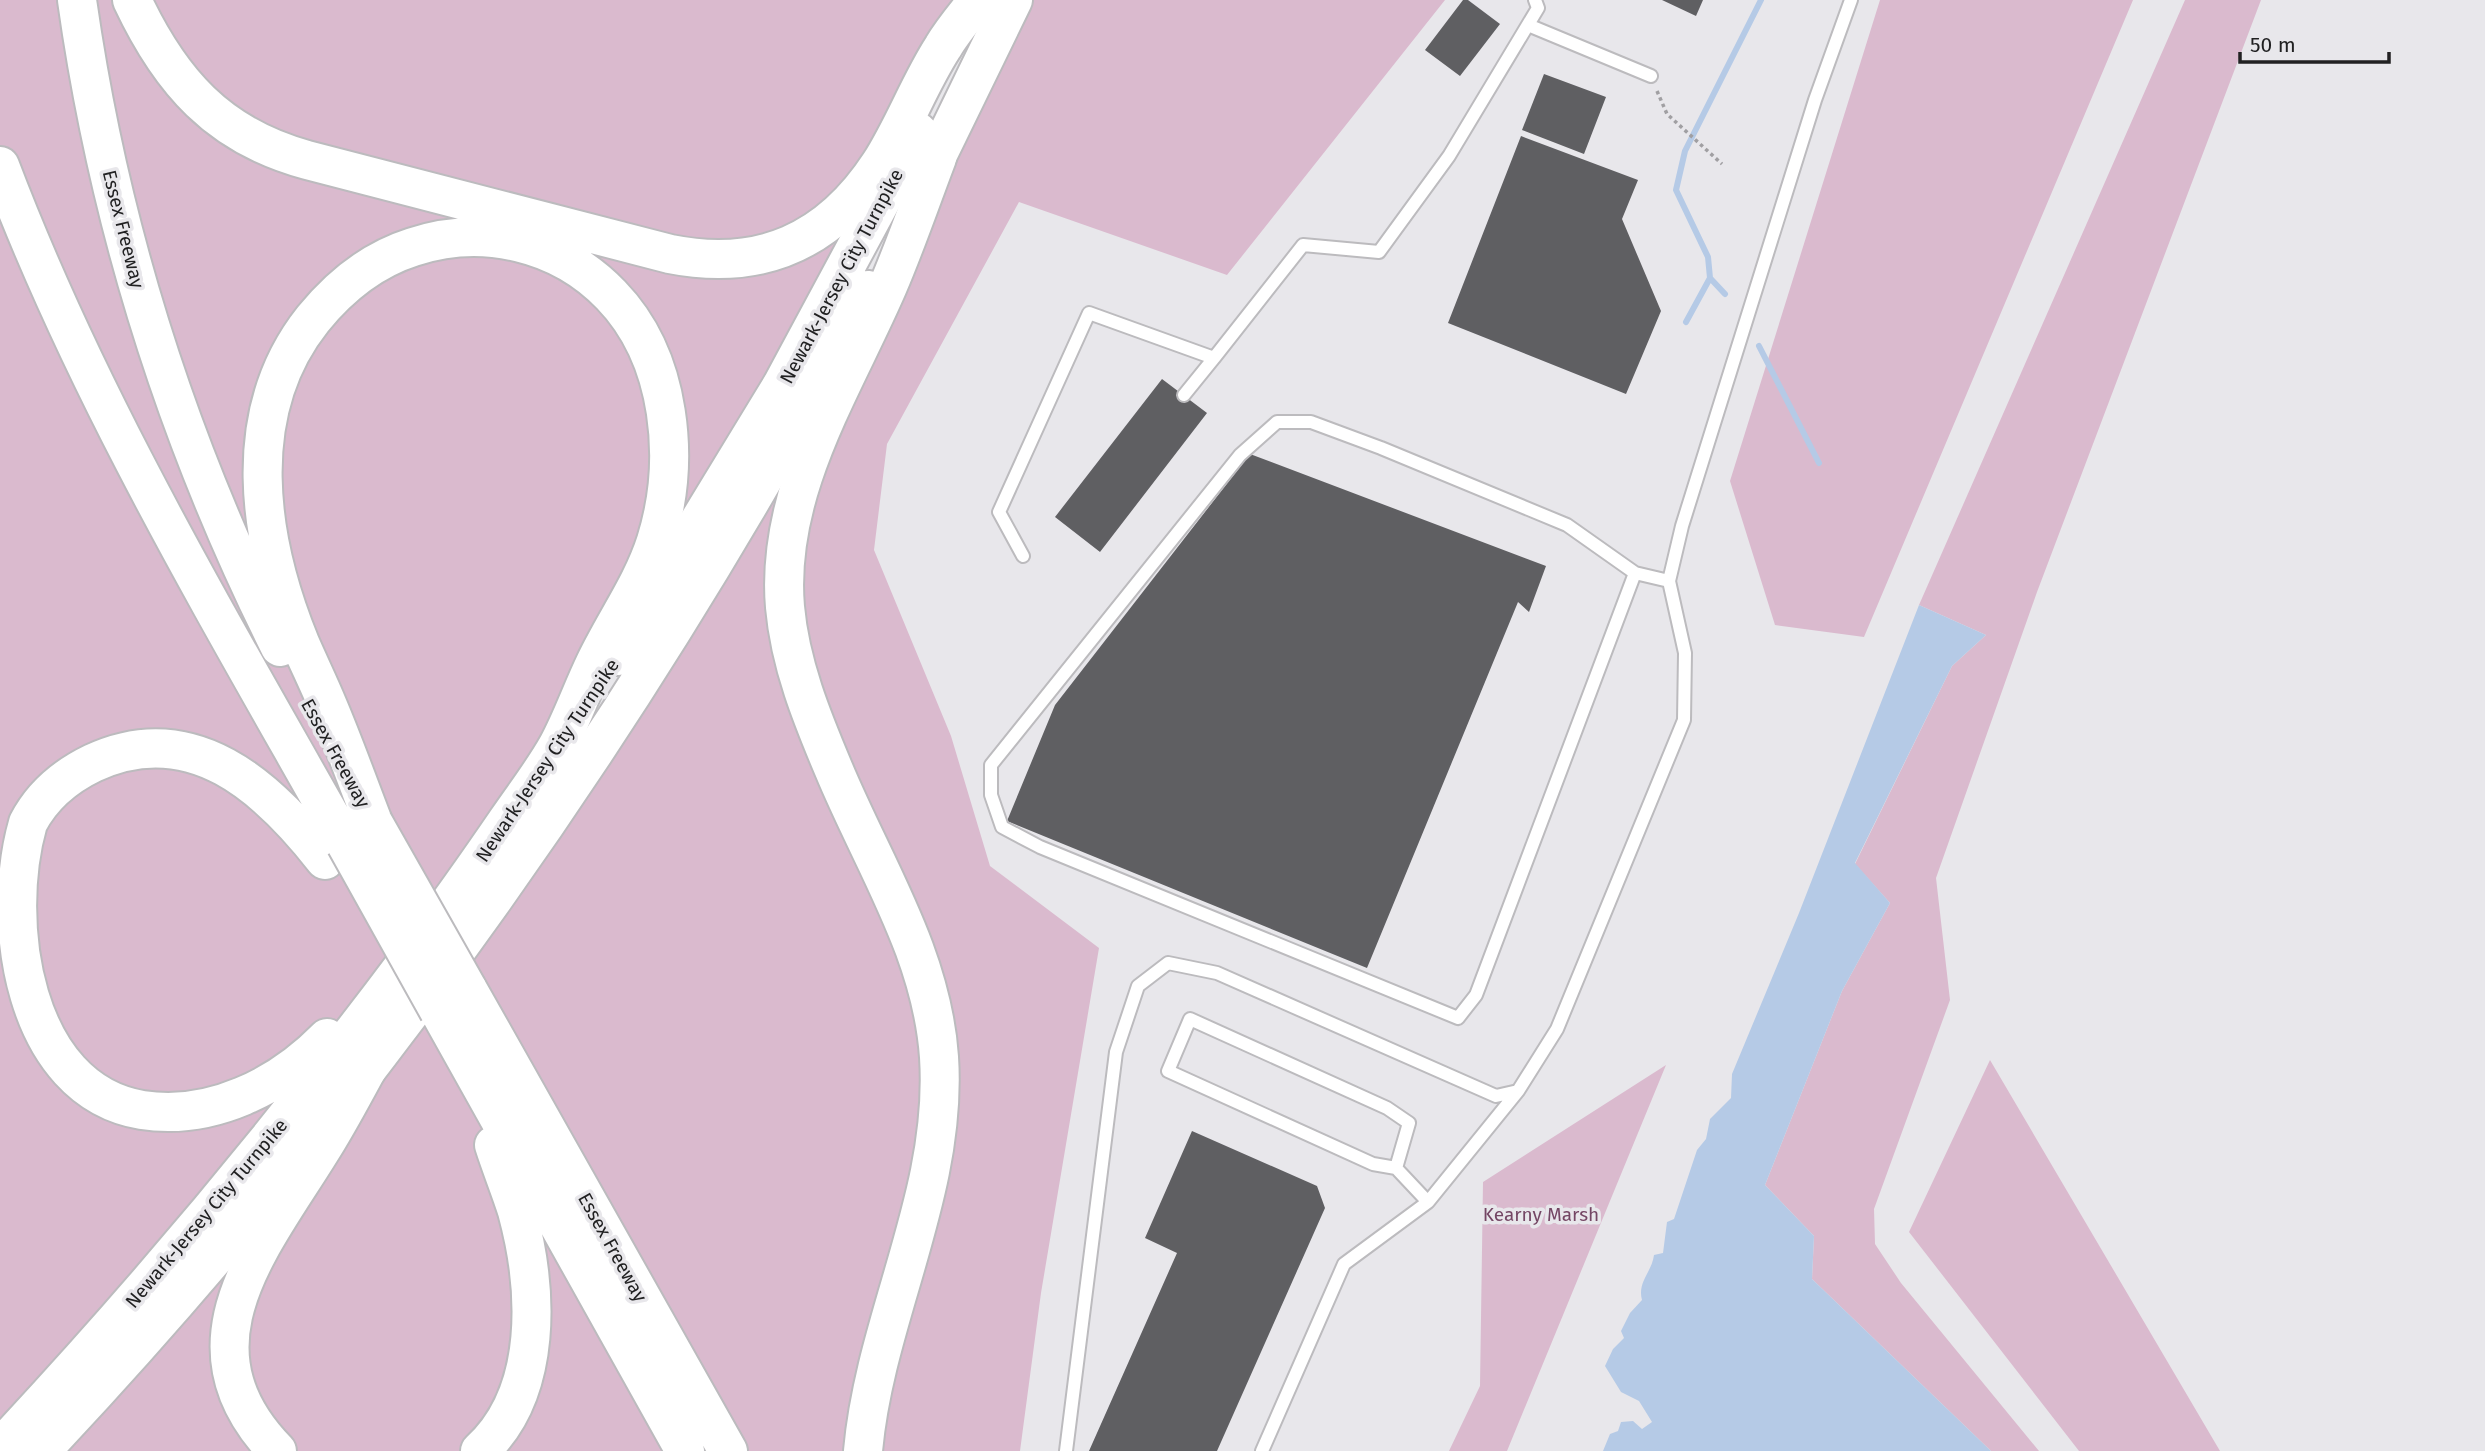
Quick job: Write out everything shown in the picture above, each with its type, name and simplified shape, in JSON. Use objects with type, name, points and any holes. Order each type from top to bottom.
[{"type":"main road","name":"Essex Freeway","points":[[77,0],[91,87],[114,194],[141,298],[180,418],[212,502],[260,608],[348,842],[490,1065],[728,1451]]},
{"type":"main road","points":[[132,0],[153,42],[186,88],[223,122],[264,146],[307,160],[670,254],[716,261],[761,256],[793,243],[824,224],[850,202],[880,164],[943,47],[978,0]]},
{"type":"main road","name":"Newark-Jersey City Turnpike","points":[[0,1448],[198,1225],[312,1085],[428,933],[557,747],[689,541],[775,396],[987,0]]},
{"type":"main road","name":"Newark-Jersey City Turnpike","points":[[41,1451],[213,1256],[376,1055],[454,952],[520,858],[678,620],[791,430],[936,158],[1013,0]]},
{"type":"main road","points":[[863,1451],[875,1384],[932,1163],[939,1106],[939,1052],[934,1014],[918,957],[835,773],[802,685],[787,623],[785,567],[789,526],[806,471],[890,283],[936,158]]},
{"type":"main road","name":"Essex Freeway","points":[[0,166],[56,300],[130,454],[348,842],[439,1011],[490,1065],[685,1451]]},
{"type":"main road","points":[[348,842],[327,701],[298,638],[280,584],[263,497],[264,435],[272,397],[286,362],[305,329],[329,300],[372,266],[404,250],[436,241],[473,236],[511,241],[550,252],[580,269],[608,292],[634,323],[651,358],[663,400],[668,422],[669,467],[656,540],[639,585],[598,657],[557,747]]},
{"type":"main road","points":[[348,842],[286,814],[233,771],[206,758],[178,750],[146,750],[114,755],[75,773],[52,791],[27,824],[11,874],[8,914],[11,961],[24,1007],[36,1035],[52,1059],[72,1078],[106,1099],[135,1109],[161,1112],[207,1107],[258,1089],[301,1062],[428,933]]},
{"type":"main road","points":[[277,1451],[250,1418],[237,1390],[229,1341],[233,1310],[252,1261],[376,1055]]},
{"type":"main road","points":[[480,1451],[496,1434],[513,1406],[524,1371],[530,1328],[522,1236],[490,1065]]},
{"type":"lane","points":[[1184,396],[1303,245],[1379,252],[1449,156],[1538,8],[1535,0]]},
{"type":"lane","points":[[1262,1451],[1344,1264],[1428,1202],[1518,1091],[1556,1029],[1684,720],[1685,653],[1669,581],[1682,526],[1807,127],[1851,0]]},
{"type":"lane","points":[[1528,25],[1651,76]]},
{"type":"lane","points":[[1023,556],[999,512],[1089,313],[1214,358]]},
{"type":"lane","points":[[1635,573],[1476,995],[1458,1018],[1040,847],[1002,827],[991,795],[991,765],[1240,455],[1277,422],[1311,422],[1567,525],[1635,573],[1669,581]]},
{"type":"lane","points":[[1066,1451],[1116,1052],[1138,986],[1168,963],[1217,973],[1496,1096],[1518,1091]]},
{"type":"lane","points":[[1396,1168],[1409,1123],[1387,1108],[1190,1019],[1168,1071],[1373,1164],[1396,1168],[1428,1202]]},
{"type":"path","points":[[1651,76],[1667,114],[1722,164]]},
{"type":"green space","points":[[0,0],[987,0],[521,801],[0,1448]]},
{"type":"green space","points":[[1013,0],[1445,0],[1227,275],[1019,202],[887,444],[874,550],[951,736],[990,866],[1099,948],[1041,1293],[1020,1451],[41,1451],[231,1235],[764,476],[798,490]]},
{"type":"green space","points":[[1880,0],[2133,0],[1864,637],[1775,625],[1730,481]]},
{"type":"green space","points":[[2185,0],[2261,0],[2037,592],[1936,878],[1950,1000],[1874,1209],[1875,1244],[1901,1283],[2039,1451],[1991,1451],[1812,1279],[1814,1236],[1765,1185],[1842,991],[1890,903],[1855,864],[1952,666],[1986,635],[1919,605]]},
{"type":"green space","points":[[1990,1060],[2220,1451],[2079,1451],[1909,1232]]},
{"type":"green space","name":"Kearny Marsh","points":[[1666,1065],[1507,1451],[1449,1451],[1480,1386],[1483,1182]]},
{"type":"water","points":[[1919,605],[1986,635],[1952,666],[1855,863],[1890,903],[1842,991],[1765,1185],[1814,1236],[1812,1279],[1991,1451],[1603,1451],[1610,1434],[1618,1431],[1621,1422],[1633,1421],[1642,1429],[1652,1422],[1639,1401],[1621,1392],[1605,1366],[1613,1349],[1624,1338],[1621,1331],[1630,1313],[1642,1300],[1641,1288],[1654,1255],[1663,1253],[1667,1222],[1674,1219],[1697,1150],[1706,1139],[1710,1119],[1731,1098],[1732,1074],[1799,913]]},
{"type":"building","points":[[1463,0],[1468,0],[1500,24],[1460,76],[1425,50]]},
{"type":"building","points":[[1662,0],[1703,0],[1696,16]]},
{"type":"building","points":[[1544,74],[1606,97],[1584,154],[1522,130]]},
{"type":"building","points":[[1521,136],[1638,180],[1622,219],[1661,311],[1626,394],[1448,323]]},
{"type":"building","points":[[1162,379],[1207,413],[1100,552],[1055,517]]},
{"type":"building","points":[[1250,454],[1546,566],[1529,612],[1518,602],[1367,968],[1007,821],[1055,705]]},
{"type":"building","points":[[1192,1131],[1317,1186],[1325,1208],[1217,1451],[1089,1451],[1177,1253],[1145,1238]]},
{"type":"waterway","points":[[1686,322],[1710,278],[1708,257],[1676,190],[1685,151],[1761,0]]},
{"type":"waterway","points":[[1710,278],[1725,294]]},
{"type":"waterway","points":[[1759,346],[1819,463]]}]
